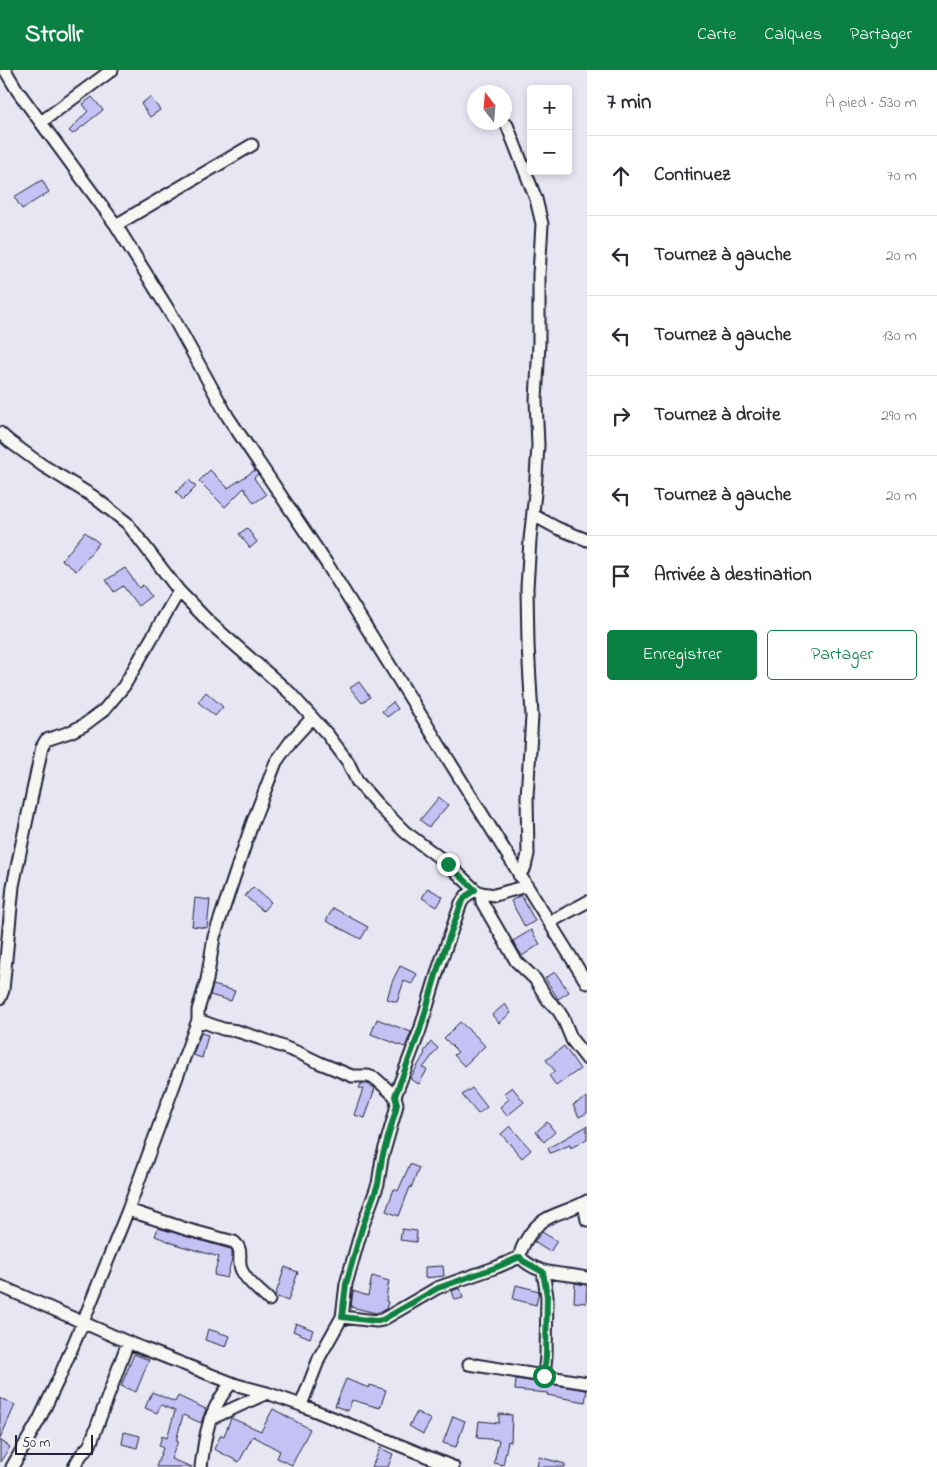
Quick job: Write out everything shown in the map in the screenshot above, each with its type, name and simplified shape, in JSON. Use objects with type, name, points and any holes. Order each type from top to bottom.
[{"type":"street","points":[[5,70],[17,90],[116,225],[174,319],[228,416],[327,564],[587,983]]},
{"type":"street","points":[[41,122],[112,70]]},
{"type":"street","points":[[509,130],[536,199],[542,224],[536,400],[538,445],[527,588],[532,716],[528,797],[528,854],[525,866],[519,875]]},
{"type":"street","points":[[116,225],[252,145]]},
{"type":"street","points":[[0,433],[42,464],[94,497],[127,522],[179,591],[210,623],[290,693],[328,735],[348,762],[357,781],[377,804],[405,832],[448,864],[478,892],[516,961],[535,979],[548,1000],[558,1010],[572,1040],[587,1059]]},
{"type":"street","points":[[533,515],[557,528],[587,540]]},
{"type":"street","points":[[0,998],[3,990],[13,886],[42,747],[46,740],[84,725],[104,710],[124,686],[179,591]]},
{"type":"street","points":[[12,1467],[43,1412],[59,1378],[128,1210],[198,1020],[198,1010],[207,980],[214,937],[252,824],[276,762],[291,741],[312,718]]},
{"type":"street","points":[[395,1096],[420,1030],[438,968],[461,904],[466,896],[478,892],[495,895],[526,886]]},
{"type":"street","points":[[550,922],[587,902]]},
{"type":"street","points":[[198,1020],[223,1029],[262,1039],[352,1076],[368,1076],[376,1079],[395,1096],[397,1104],[382,1158],[378,1184],[362,1228],[346,1284],[342,1317],[320,1356],[301,1405]]},
{"type":"street","points":[[587,1220],[585,1202],[545,1218],[530,1232],[520,1252],[520,1257],[523,1261],[543,1272],[587,1278]]},
{"type":"street","points":[[128,1210],[239,1245],[241,1271],[270,1300]]},
{"type":"street","points":[[342,1317],[382,1320],[438,1288],[520,1257]]},
{"type":"street","points":[[543,1272],[547,1296],[544,1376]]},
{"type":"street","points":[[0,1286],[128,1342],[232,1383],[301,1405],[427,1462],[453,1467]]},
{"type":"street","points":[[74,1467],[90,1445],[128,1342]]},
{"type":"street","points":[[469,1364],[587,1383]]},
{"type":"street","points":[[201,1467],[210,1419],[219,1400],[232,1383]]},
{"type":"street","points":[[210,1419],[267,1393]]},
{"type":"building","points":[[92,97],[103,110],[73,134],[69,131],[88,111],[83,104]]},
{"type":"building","points":[[150,97],[160,110],[150,117],[141,104]]},
{"type":"building","points":[[42,180],[49,192],[22,209],[14,197]]},
{"type":"building","points":[[210,470],[228,488],[255,470],[258,474],[254,478],[266,495],[254,503],[244,488],[225,507],[199,481]]},
{"type":"building","points":[[189,480],[196,487],[183,500],[176,492]]},
{"type":"building","points":[[247,528],[257,542],[250,548],[239,534]]},
{"type":"building","points":[[85,532],[99,543],[76,571],[62,560]]},
{"type":"building","points":[[125,568],[139,588],[143,585],[151,596],[138,606],[123,586],[114,592],[106,580]]},
{"type":"building","points":[[359,682],[370,697],[362,703],[350,688]]},
{"type":"building","points":[[206,692],[223,707],[215,716],[198,702]]},
{"type":"building","points":[[393,702],[398,709],[387,717],[382,711]]},
{"type":"building","points":[[439,797],[448,805],[429,827],[420,820]]},
{"type":"building","points":[[253,887],[271,902],[263,911],[245,896]]},
{"type":"building","points":[[428,888],[443,897],[437,907],[422,898]]},
{"type":"building","points":[[521,895],[535,921],[525,927],[511,901]]},
{"type":"building","points":[[195,898],[210,900],[207,928],[192,926]]},
{"type":"building","points":[[333,908],[368,927],[361,939],[326,921]]},
{"type":"building","points":[[531,930],[540,944],[522,956],[513,941]]},
{"type":"building","points":[[400,966],[417,974],[412,984],[404,981],[397,1002],[387,999],[392,982]]},
{"type":"building","points":[[555,972],[569,992],[558,999],[545,978]]},
{"type":"building","points":[[213,985],[235,991],[231,1001],[210,995]]},
{"type":"building","points":[[505,1004],[511,1013],[499,1023],[492,1015]]},
{"type":"building","points":[[377,1019],[411,1032],[405,1047],[371,1034]]},
{"type":"building","points":[[460,1022],[485,1046],[464,1066],[454,1055],[458,1052],[444,1038]]},
{"type":"building","points":[[201,1033],[208,1035],[202,1058],[193,1055]]},
{"type":"building","points":[[431,1042],[438,1048],[423,1068],[427,1070],[419,1084],[410,1079]]},
{"type":"building","points":[[564,1046],[580,1069],[556,1086],[549,1075],[555,1071],[546,1060]]},
{"type":"building","points":[[361,1084],[367,1084],[375,1088],[365,1118],[354,1115],[363,1089],[359,1088]]},
{"type":"building","points":[[512,1087],[524,1102],[507,1116],[500,1107],[509,1099],[504,1093]]},
{"type":"building","points":[[472,1088],[487,1107],[478,1114],[462,1095]]},
{"type":"building","points":[[587,1097],[587,1113],[579,1117],[573,1105]]},
{"type":"building","points":[[547,1122],[555,1132],[544,1142],[536,1132]]},
{"type":"building","points":[[510,1126],[531,1150],[522,1158],[501,1134]]},
{"type":"building","points":[[587,1126],[587,1139],[571,1148],[570,1145],[550,1153],[548,1148]]},
{"type":"building","points":[[410,1164],[419,1168],[399,1216],[386,1211],[394,1189],[398,1191]]},
{"type":"building","points":[[158,1228],[230,1249],[232,1251],[232,1258],[227,1278],[214,1275],[219,1257],[155,1236]]},
{"type":"building","points":[[402,1229],[417,1231],[416,1242],[400,1240]]},
{"type":"building","points":[[542,1232],[557,1241],[550,1252],[534,1242]]},
{"type":"building","points":[[443,1266],[444,1276],[425,1278],[425,1267]]},
{"type":"building","points":[[285,1267],[298,1272],[288,1301],[275,1296]]},
{"type":"building","points":[[372,1276],[389,1281],[386,1309],[376,1313],[351,1307],[353,1291],[368,1296]]},
{"type":"building","points":[[575,1283],[587,1285],[586,1303],[574,1302]]},
{"type":"building","points":[[516,1285],[539,1291],[536,1305],[513,1299]]},
{"type":"building","points":[[460,1288],[463,1298],[455,1300],[452,1291]]},
{"type":"building","points":[[296,1323],[313,1330],[310,1338],[293,1331]]},
{"type":"building","points":[[208,1329],[230,1336],[226,1347],[205,1340]]},
{"type":"building","points":[[134,1354],[149,1360],[136,1392],[121,1386]]},
{"type":"building","points":[[346,1379],[369,1388],[370,1385],[386,1390],[380,1408],[352,1400],[348,1411],[335,1406]]},
{"type":"building","points":[[516,1379],[587,1390],[585,1402],[547,1395],[548,1393],[515,1390]]},
{"type":"building","points":[[152,1392],[175,1402],[178,1396],[206,1409],[201,1423],[183,1415],[176,1441],[178,1441],[171,1459],[192,1467],[156,1467],[163,1448],[159,1446],[162,1436],[167,1438],[175,1411],[161,1405],[157,1413],[145,1408]]},
{"type":"building","points":[[0,1398],[15,1405],[0,1439]]},
{"type":"building","points":[[273,1409],[310,1429],[292,1465],[277,1458],[280,1451],[253,1436],[239,1462],[214,1449],[221,1435],[224,1436],[231,1418],[261,1431]]},
{"type":"building","points":[[417,1412],[431,1420],[423,1434],[409,1426]]},
{"type":"building","points":[[499,1414],[512,1415],[511,1442],[508,1441],[503,1465],[494,1463],[499,1440],[477,1438],[479,1421],[499,1423]]},
{"type":"building","points":[[453,1416],[465,1421],[456,1447],[443,1443]]},
{"type":"building","points":[[124,1432],[140,1436],[137,1448],[122,1444]]},
{"type":"building","points":[[0,1440],[10,1447],[0,1462]]},
{"type":"building","points":[[380,1448],[393,1454],[388,1467],[372,1467]]},
{"type":"building","points":[[539,1457],[565,1464],[565,1467],[537,1467]]},
{"type":"route","points":[[448,864],[475,890],[466,896],[461,904],[438,968],[420,1030],[395,1096],[397,1104],[382,1158],[378,1184],[362,1228],[346,1284],[342,1317],[382,1320],[438,1288],[520,1257],[523,1261],[543,1272],[547,1296],[544,1376]]}]
